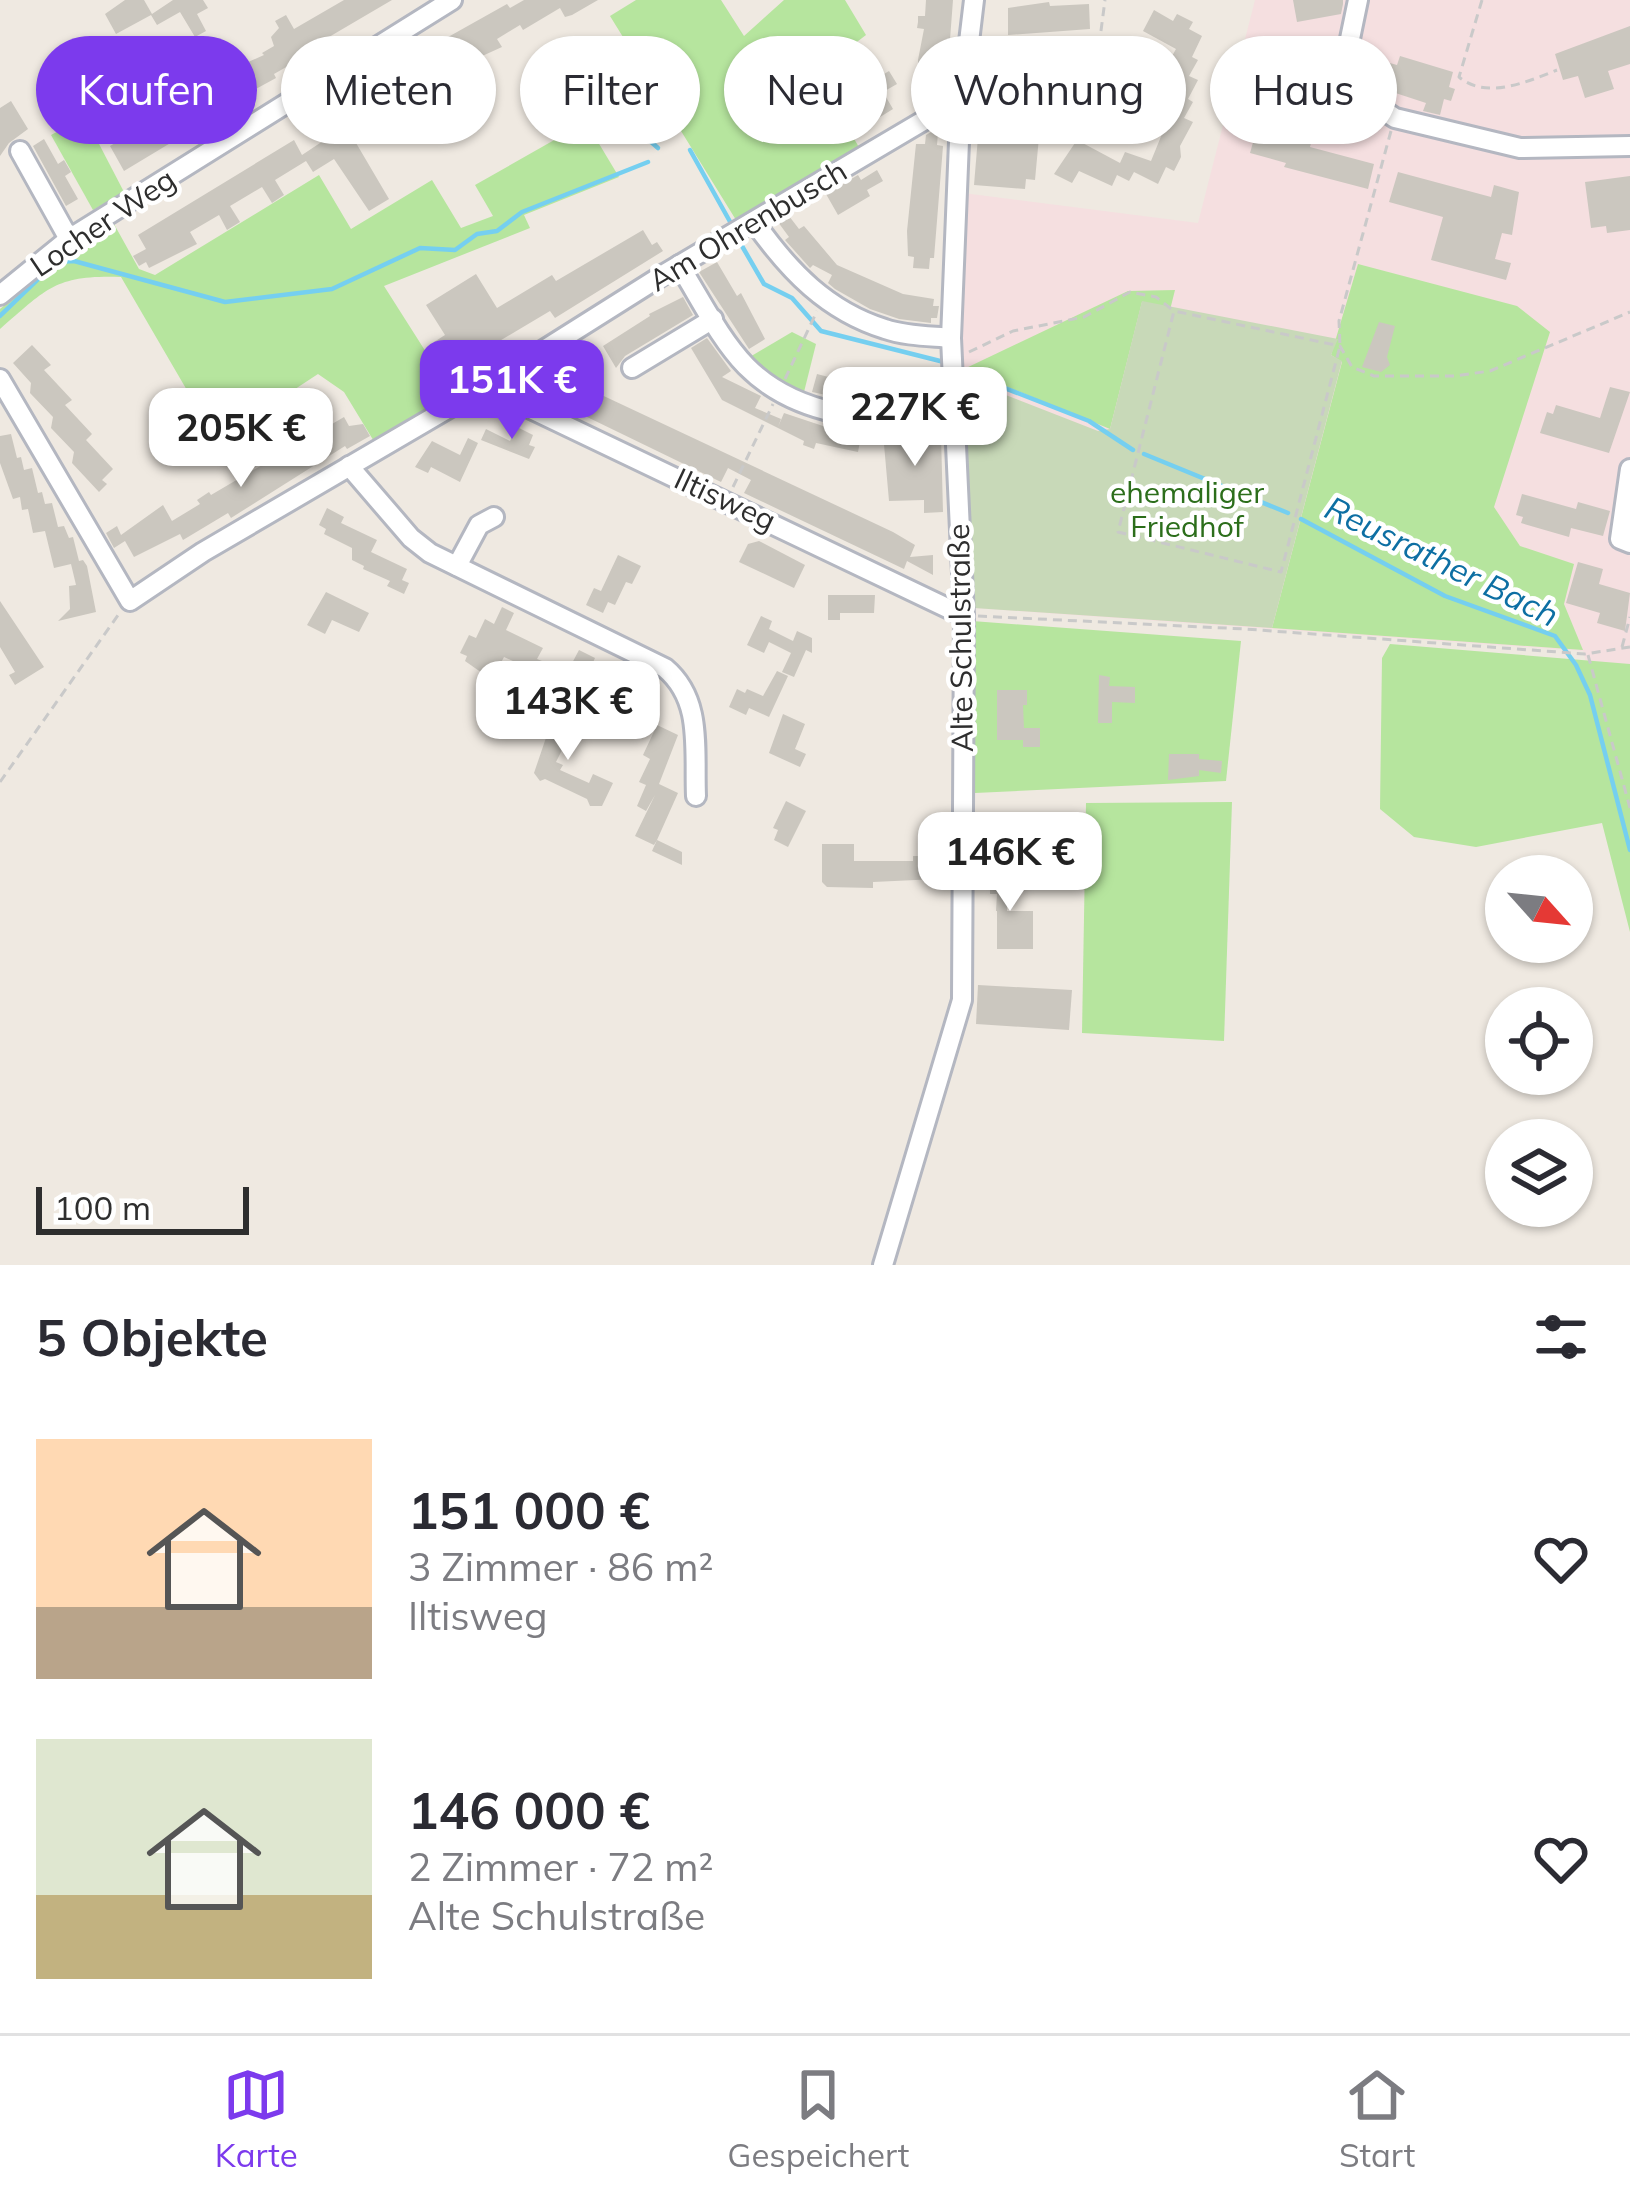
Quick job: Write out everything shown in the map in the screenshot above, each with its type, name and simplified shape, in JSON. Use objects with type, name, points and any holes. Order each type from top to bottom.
[{"type":"street","name":"Locher Weg","points":[[0,295],[69,239],[452,0]]},
{"type":"street","name":"Alte Schulstraße","points":[[970,36],[974,0]]},
{"type":"street","points":[[1351,36],[1358,0]]},
{"type":"street","points":[[1397,118],[1520,148],[1630,146]]},
{"type":"street","name":"Am Ohrenbusch","points":[[130,601],[203,552],[485,387],[679,266],[911,135]]},
{"type":"street","name":"Alte Schulstraße","points":[[883,1265],[962,1000],[964,616],[951,338],[959,144]]},
{"type":"street","points":[[20,151],[69,239]]},
{"type":"street","points":[[755,223],[778,255],[823,299],[885,330],[951,338]]},
{"type":"street","points":[[679,266],[745,365],[778,392],[824,411],[870,419],[955,422]]},
{"type":"street","points":[[632,368],[713,319]]},
{"type":"street","points":[[0,379],[130,601]]},
{"type":"street","name":"Iltisweg","points":[[485,387],[964,616]]},
{"type":"street","points":[[349,466],[412,538],[457,566],[665,668],[683,683],[692,711],[696,796]]},
{"type":"street","points":[[1630,470],[1620,539],[1630,543]]},
{"type":"street","points":[[457,566],[479,525],[494,517]]},
{"type":"path","points":[[1100,36],[1105,0]]},
{"type":"path","points":[[1482,0],[1459,77],[1471,87],[1499,87],[1524,84],[1557,70]]},
{"type":"path","points":[[1174,311],[1118,532],[1281,572],[1340,346],[1339,321],[1388,144]]},
{"type":"path","points":[[968,353],[1013,331],[1084,317],[1130,292],[1156,297],[1174,311],[1340,346],[1352,367],[1374,376],[1454,376],[1490,371],[1630,312]]},
{"type":"path","points":[[727,500],[823,299]]},
{"type":"path","points":[[1,778],[130,601]]},
{"type":"path","points":[[964,616],[1246,629],[1565,653],[1630,647]]},
{"type":"path","points":[[1621,648],[1630,617]]},
{"type":"path","points":[[1588,654],[1630,808]]},
{"type":"shaded area","points":[[1255,0],[1630,0],[1630,820],[1583,651],[974,608],[960,320],[963,193],[1198,223],[1218,144],[1397,144],[1397,36],[1246,36]]},
{"type":"green space","points":[[636,0],[721,0],[744,36],[724,36],[724,144],[857,144],[860,149],[736,220],[689,144],[700,144],[700,36],[622,36],[610,16]]},
{"type":"green space","points":[[784,0],[845,0],[866,35],[744,36]]},
{"type":"green space","points":[[56,144],[99,144],[124,192],[93,210]]},
{"type":"green space","points":[[547,144],[599,144],[619,177],[524,215],[530,228],[384,286],[452,393],[375,443],[344,392],[318,374],[245,422],[240,416],[178,450],[156,414],[188,392],[121,277],[81,279],[54,287],[0,329],[0,309],[62,258],[114,224],[139,269],[155,275],[319,175],[351,229],[432,180],[461,228],[493,216],[475,185]]},
{"type":"green space","points":[[1358,264],[1517,306],[1550,332],[1494,507],[1520,546],[1574,564],[1564,604],[1583,650],[1272,628],[1342,362],[1331,355]]},
{"type":"green space","points":[[1175,290],[1170,310],[1142,302],[1110,429],[964,369],[1128,291]]},
{"type":"green space","name":"ehemaliger Friedhof","points":[[1142,301],[1338,339],[1331,355],[1342,361],[1272,628],[974,608],[962,378],[1098,431],[1110,429]]},
{"type":"green space","points":[[792,332],[816,344],[803,396],[772,379],[748,358]]},
{"type":"green space","points":[[972,621],[1241,641],[1226,781],[975,793]]},
{"type":"green space","points":[[1390,644],[1630,664],[1630,932],[1602,823],[1476,847],[1414,837],[1380,809],[1382,658]]},
{"type":"green space","points":[[1232,802],[1224,1041],[1082,1033],[1086,803]]},
{"type":"building","points":[[125,0],[144,0],[152,14],[173,0],[203,0],[208,8],[197,14],[206,31],[197,36],[180,12],[157,25],[151,15],[116,34],[105,14]]},
{"type":"building","points":[[344,0],[392,0],[331,36],[281,36],[281,70],[257,88],[257,58],[274,46],[271,37],[279,28],[275,21],[286,15],[294,29]]},
{"type":"building","points":[[524,0],[598,0],[572,15],[565,17],[560,8],[523,30],[520,25],[497,39],[502,47],[496,50],[496,36],[450,36],[507,4],[510,8]]},
{"type":"building","points":[[926,0],[953,0],[950,36],[923,36],[924,29],[917,28],[918,16],[925,16]]},
{"type":"building","points":[[1293,0],[1343,0],[1343,4],[1341,14],[1297,22]]},
{"type":"building","points":[[1049,2],[1050,6],[1089,4],[1090,29],[1008,35],[1008,8]]},
{"type":"building","points":[[1154,10],[1173,21],[1177,14],[1193,22],[1189,29],[1202,36],[1192,57],[1198,60],[1189,76],[1198,80],[1186,114],[1186,36],[1152,36],[1143,31]]},
{"type":"building","points":[[1630,26],[1630,64],[1608,71],[1614,89],[1585,98],[1578,76],[1563,80],[1555,54]]},
{"type":"building","points":[[1400,56],[1453,72],[1449,87],[1455,89],[1451,101],[1444,99],[1440,115],[1423,111],[1426,103],[1397,94]]},
{"type":"building","points":[[889,71],[897,84],[887,90],[887,72]]},
{"type":"building","points":[[11,101],[28,129],[0,156],[0,108]]},
{"type":"building","points":[[47,144],[58,164],[64,160],[71,172],[65,176],[78,199],[66,206],[33,146]]},
{"type":"building","points":[[113,144],[169,144],[124,171],[110,146]]},
{"type":"building","points":[[287,144],[296,144],[302,155],[318,144],[357,144],[389,199],[369,211],[334,159],[313,172],[306,161],[275,180],[284,195],[272,203],[262,187],[230,206],[240,222],[227,230],[219,215],[190,232],[197,244],[149,268],[146,262],[139,266],[133,256],[146,249],[138,235]]},
{"type":"building","points":[[916,144],[943,146],[934,258],[930,258],[929,269],[913,268],[914,257],[908,256]]},
{"type":"building","points":[[977,144],[1038,144],[1035,180],[1026,179],[1025,189],[974,185]]},
{"type":"building","points":[[1074,144],[1084,144],[1120,163],[1125,152],[1151,161],[1158,144],[1181,144],[1174,171],[1166,167],[1158,184],[1134,172],[1129,181],[1117,175],[1112,186],[1079,171],[1072,183],[1054,174]]},
{"type":"building","points":[[1253,144],[1311,144],[1374,164],[1368,189],[1250,153]]},
{"type":"building","points":[[877,170],[883,181],[867,190],[870,196],[838,215],[826,194]]},
{"type":"building","points":[[1398,172],[1491,197],[1494,185],[1519,192],[1512,235],[1502,233],[1495,259],[1511,263],[1506,280],[1431,260],[1443,217],[1389,202]]},
{"type":"building","points":[[1630,176],[1630,230],[1607,233],[1606,226],[1591,228],[1585,182]]},
{"type":"building","points":[[789,216],[799,229],[804,226],[837,265],[903,294],[934,299],[933,306],[939,306],[937,318],[931,318],[931,323],[899,319],[835,289],[828,283],[832,275],[813,265],[810,268],[785,240],[789,237],[778,222]]},
{"type":"building","points":[[643,230],[652,245],[657,242],[663,251],[555,318],[550,311],[461,364],[455,354],[445,360],[434,342],[445,335],[426,305],[476,274],[497,308],[552,275],[556,281]]},
{"type":"building","points":[[717,262],[737,296],[741,293],[765,339],[749,349],[699,272]]},
{"type":"building","points":[[683,297],[693,315],[625,356],[616,368],[603,346]]},
{"type":"building","points":[[1379,322],[1395,326],[1387,357],[1390,365],[1381,372],[1362,367]]},
{"type":"building","points":[[707,338],[731,371],[722,377],[761,396],[755,408],[781,419],[778,427],[784,413],[823,426],[862,431],[858,452],[816,443],[814,449],[803,445],[804,441],[722,400],[691,348]]},
{"type":"building","points":[[32,345],[51,365],[44,370],[72,400],[65,405],[92,434],[86,440],[113,469],[102,480],[107,484],[99,492],[72,463],[74,452],[51,428],[53,417],[30,393],[31,383],[13,363]]},
{"type":"building","points":[[542,367],[893,532],[915,545],[910,557],[933,555],[933,575],[907,561],[904,569],[744,493],[751,480],[728,468],[721,482],[517,383],[529,375],[534,378]]},
{"type":"building","points":[[817,374],[855,384],[868,382],[872,387],[868,404],[812,392]]},
{"type":"building","points":[[1610,387],[1630,392],[1609,453],[1540,433],[1547,412],[1553,414],[1556,405],[1600,418]]},
{"type":"building","points":[[882,388],[939,393],[940,405],[882,405]]},
{"type":"building","points":[[344,417],[349,426],[363,424],[370,436],[345,446],[231,518],[228,513],[183,540],[180,534],[134,557],[125,541],[114,548],[106,533],[117,526],[121,535],[163,505],[172,521],[200,504],[197,500],[209,492]]},
{"type":"building","points":[[517,427],[533,435],[529,445],[535,447],[529,459],[481,440],[486,429],[510,441]]},
{"type":"building","points":[[883,433],[941,435],[943,512],[924,513],[924,500],[889,501]]},
{"type":"building","points":[[11,434],[17,458],[21,457],[24,470],[32,468],[38,493],[42,492],[45,504],[52,503],[58,527],[64,526],[69,538],[73,537],[79,561],[87,566],[96,612],[58,621],[70,609],[69,586],[76,585],[71,564],[54,568],[45,531],[33,533],[28,509],[22,510],[20,497],[13,499],[0,463],[0,436]]},
{"type":"building","points":[[468,438],[478,443],[460,482],[431,467],[428,473],[415,467],[432,441],[460,455]]},
{"type":"building","points":[[1522,494],[1576,509],[1578,502],[1610,511],[1603,536],[1571,528],[1569,537],[1521,523],[1523,517],[1516,515]]},
{"type":"building","points":[[327,508],[344,517],[341,523],[377,540],[371,552],[407,569],[402,580],[409,583],[404,594],[352,560],[352,548],[324,534],[326,529],[319,525]]},
{"type":"building","points":[[759,541],[805,565],[794,588],[739,562],[748,544]]},
{"type":"building","points":[[618,555],[641,566],[632,584],[626,582],[615,605],[608,602],[603,613],[586,605],[594,588],[601,591]]},
{"type":"building","points":[[1578,562],[1603,569],[1599,584],[1630,593],[1625,631],[1597,623],[1600,613],[1566,603]]},
{"type":"building","points":[[326,592],[369,613],[359,632],[332,620],[325,634],[307,625]]},
{"type":"building","points":[[828,595],[875,595],[874,613],[840,613],[840,620],[828,620]]},
{"type":"building","points":[[0,601],[44,667],[15,685],[9,675],[15,672],[0,647]]},
{"type":"building","points":[[502,607],[514,613],[506,630],[543,648],[537,659],[557,667],[549,685],[536,679],[539,673],[504,657],[492,680],[460,653],[469,635],[476,638],[485,619],[494,624]]},
{"type":"building","points":[[761,616],[772,621],[769,629],[793,641],[797,631],[812,638],[812,653],[806,650],[794,677],[782,672],[791,653],[769,642],[764,653],[747,645]]},
{"type":"building","points":[[579,650],[595,658],[590,669],[604,677],[594,697],[554,675],[560,662],[570,667]]},
{"type":"building","points":[[777,671],[788,676],[769,717],[749,708],[746,715],[729,707],[737,689],[763,696]]},
{"type":"building","points":[[1099,675],[1110,677],[1109,686],[1135,687],[1135,703],[1112,702],[1112,723],[1098,723]]},
{"type":"building","points":[[997,690],[1027,690],[1024,728],[1040,728],[1040,747],[1023,747],[1023,740],[997,740]]},
{"type":"building","points":[[554,703],[579,716],[556,762],[563,765],[560,770],[589,783],[593,774],[613,783],[602,806],[590,806],[587,799],[545,779],[540,781],[534,773],[550,726],[560,719]]},
{"type":"building","points":[[783,714],[805,724],[795,749],[806,754],[800,767],[769,753]]},
{"type":"building","points":[[657,725],[678,735],[659,784],[678,793],[654,845],[635,836],[655,795],[646,811],[637,806],[646,785],[639,782],[650,759],[643,755]]},
{"type":"building","points":[[1169,754],[1199,754],[1199,759],[1222,761],[1221,773],[1199,770],[1199,776],[1168,780]]},
{"type":"building","points":[[786,801],[806,811],[788,847],[774,840],[778,830],[773,828]]},
{"type":"building","points":[[657,840],[682,852],[682,865],[652,851]]},
{"type":"building","points":[[822,844],[854,844],[854,861],[937,856],[937,879],[873,882],[873,888],[827,887],[822,882]]},
{"type":"building","points":[[990,862],[1008,863],[1007,911],[1033,911],[1033,949],[997,949],[997,894],[990,894]]},
{"type":"building","points":[[978,985],[1072,990],[1069,1030],[976,1024]]},
{"type":"waterway","points":[[653,144],[658,148]]},
{"type":"waterway","name":"Reusrather Bach","points":[[690,150],[733,227]]},
{"type":"waterway","name":"Reusrather Bach","points":[[0,316],[56,262],[74,261],[225,302],[332,289],[420,248],[455,250],[477,234],[497,231],[522,212],[648,162]]},
{"type":"waterway","name":"Reusrather Bach","points":[[742,246],[764,284],[792,298],[821,331],[944,362]]},
{"type":"waterway","name":"Reusrather Bach","points":[[974,376],[1089,421],[1133,450]]},
{"type":"waterway","name":"Reusrather Bach","points":[[1144,454],[1288,513]]},
{"type":"waterway","name":"Reusrather Bach","points":[[1301,519],[1445,596],[1555,636],[1590,695],[1630,850]]}]
